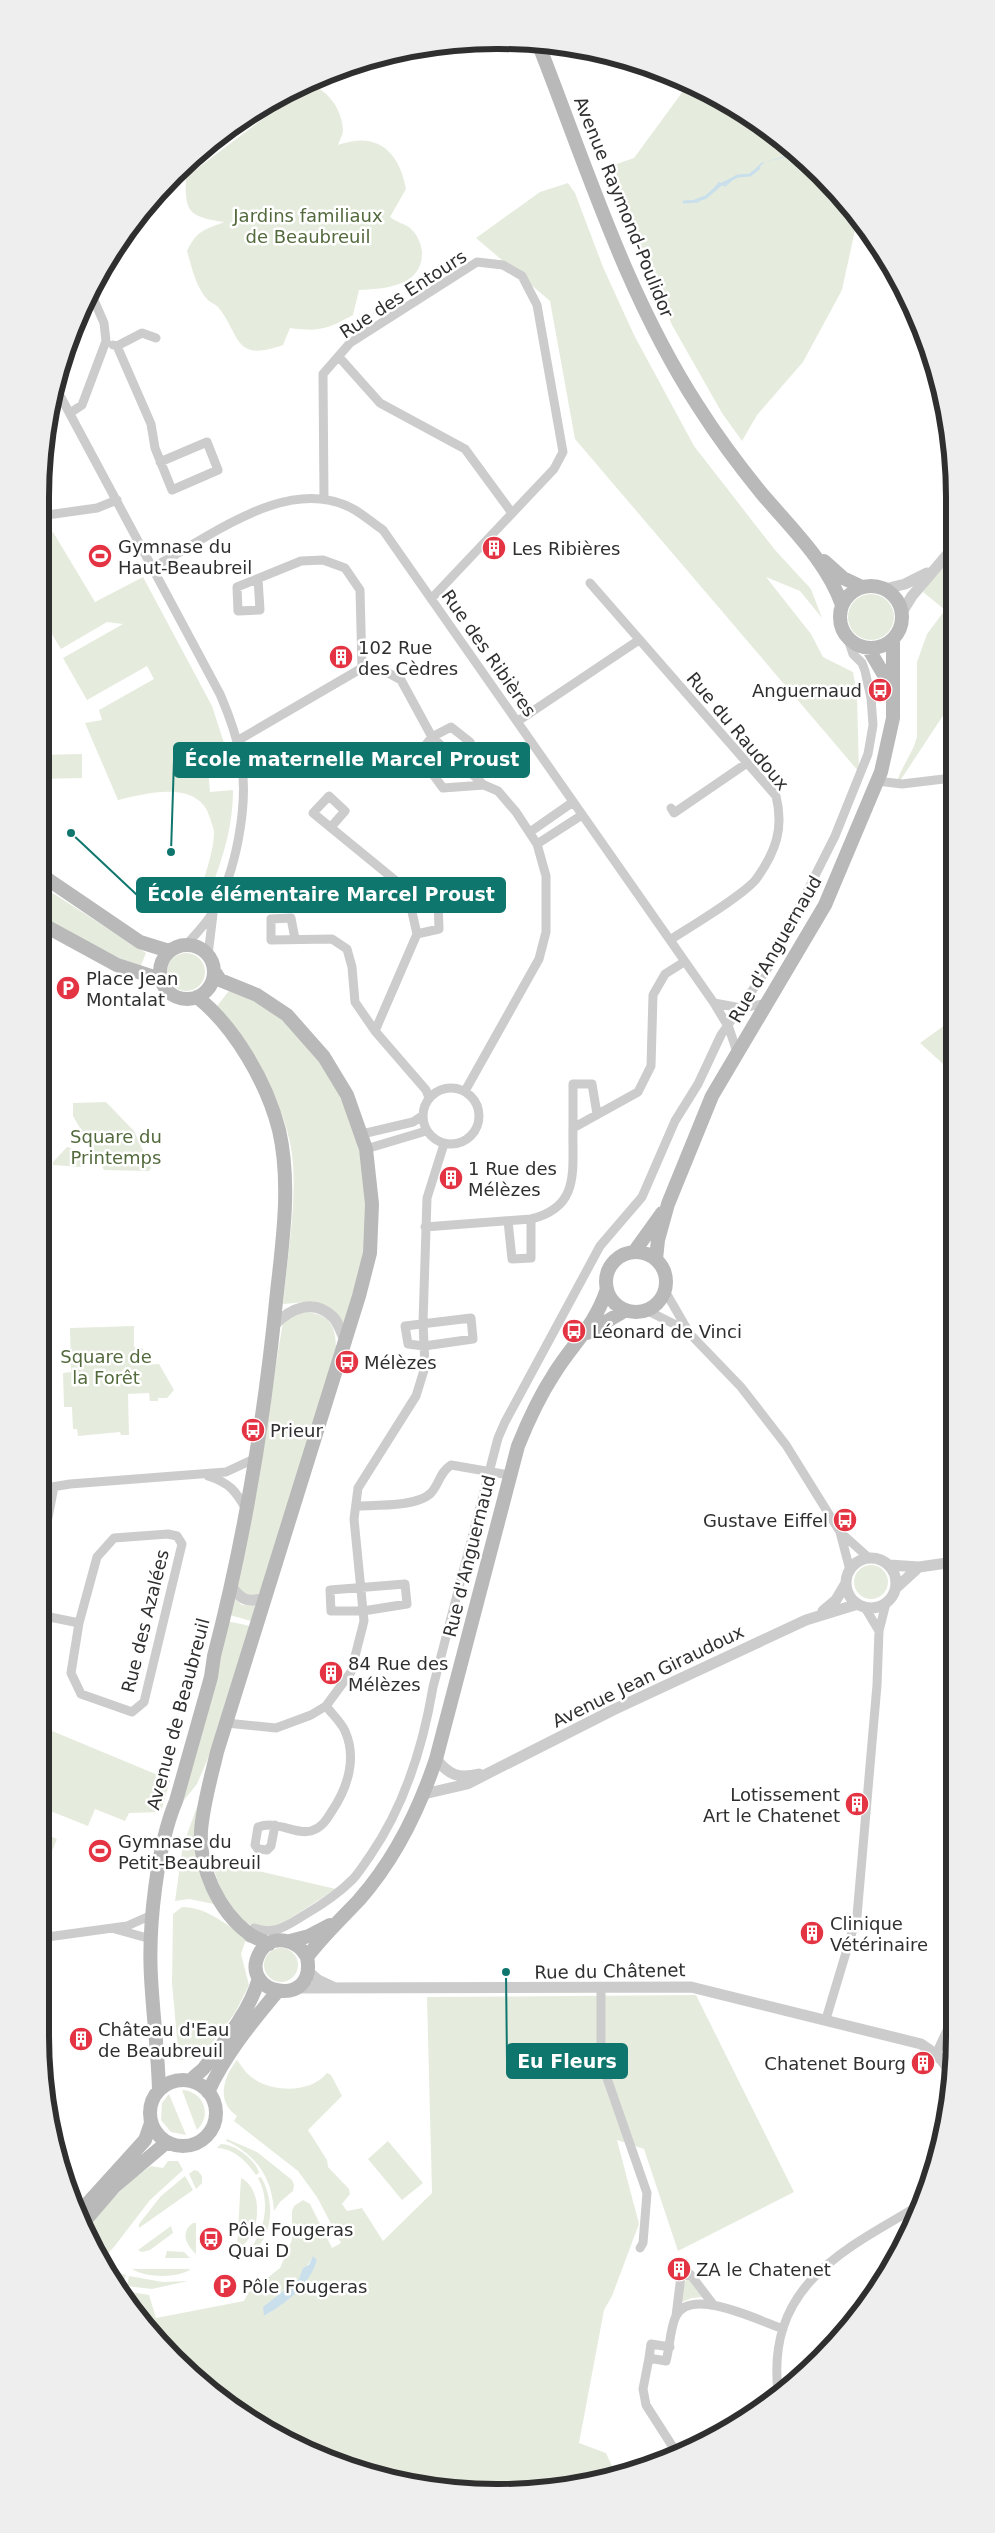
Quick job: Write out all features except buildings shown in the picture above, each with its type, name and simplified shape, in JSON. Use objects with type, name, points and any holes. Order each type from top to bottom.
[{"type":"main road","name":"Avenue Raymond-Poulidor","points":[[541,51],[627,270],[658,336],[698,407],[762,493],[810,549],[826,572],[842,605]]},
{"type":"main road","name":"Avenue Raymond-Poulidor","points":[[810,549],[843,578],[862,587]]},
{"type":"main road","points":[[869,586],[885,589],[896,599],[902,612],[901,626],[893,639],[882,646],[868,648],[848,639],[840,623],[842,605],[850,594],[862,587],[869,586]]},
{"type":"main road","name":"Rue d'Anguernaud","points":[[656,1259],[657,1245],[668,1204],[712,1096],[825,905],[877,781],[893,718],[893,639]]},
{"type":"main road","name":"Rue d'Anguernaud","points":[[868,648],[884,675],[892,705]]},
{"type":"main road","points":[[49,880],[140,942],[169,951],[186,945],[202,949],[208,955],[214,971],[220,980],[257,995],[287,1015],[324,1057],[346,1095],[366,1149],[372,1204],[370,1253],[346,1342],[226,1723],[203,1810],[201,1833],[203,1859],[221,1903],[249,1937],[269,1944]]},
{"type":"main road","points":[[49,928],[117,965],[160,979]]},
{"type":"main road","points":[[169,951],[161,964],[160,979],[174,996],[182,998],[197,996],[210,986],[214,971]]},
{"type":"main road","name":"Avenue de Beaubreuil","points":[[159,2090],[159,2065],[150,1976],[151,1939],[159,1862],[169,1817],[176,1801],[211,1677],[214,1656],[247,1511],[274,1325],[285,1191],[279,1130],[265,1093],[249,1060],[219,1015],[197,996]]},
{"type":"main road","name":"Rue d'Anguernaud","points":[[296,1988],[306,1979],[308,1964],[336,1923],[359,1900],[401,1842],[424,1794],[436,1758],[509,1475],[530,1415],[554,1373],[585,1335],[603,1303],[607,1290],[607,1275],[610,1266],[624,1254],[634,1252],[668,1204]]},
{"type":"main road","points":[[607,1290],[613,1302],[626,1310],[646,1310],[658,1304],[665,1291],[666,1276],[656,1259],[650,1254],[634,1252]]},
{"type":"main road","name":"Rue d'Anguernaud","points":[[585,1335],[626,1310]]},
{"type":"main road","name":"Rue d'Anguernaud","points":[[269,1944],[309,1936],[336,1923]]},
{"type":"main road","points":[[290,1941],[304,1950],[308,1964]]},
{"type":"main road","points":[[191,2081],[202,2071],[230,2033],[255,1993],[259,1978],[257,1958],[269,1944]]},
{"type":"main road","points":[[259,1978],[266,1987],[277,1992],[285,1992],[296,1988]]},
{"type":"main road","points":[[208,2092],[214,2079],[255,2017],[277,1992]]},
{"type":"main road","points":[[191,2081],[208,2092],[214,2102],[216,2114],[214,2125],[208,2135],[190,2145],[182,2146],[167,2142],[157,2134],[151,2123],[150,2111],[152,2100],[159,2090],[174,2082],[191,2081]]},
{"type":"main road","points":[[83,2208],[145,2140],[151,2123]]},
{"type":"main road","points":[[88,2218],[114,2187],[167,2142]]},
{"type":"street","name":"Rue des Entours","points":[[324,499],[323,374],[350,343],[477,262],[502,265],[522,276],[537,305],[563,452],[554,469],[431,599]]},
{"type":"street","points":[[70,413],[82,405],[106,342],[104,323],[94,301]]},
{"type":"street","points":[[116,346],[142,333],[156,338]]},
{"type":"street","points":[[106,342],[116,346],[151,424],[155,448],[160,462],[172,490],[218,470],[207,442],[160,462]]},
{"type":"street","points":[[339,357],[380,403],[465,448],[512,513]]},
{"type":"street","points":[[60,396],[220,694],[237,741],[243,783],[240,832],[232,865],[213,912],[208,955]]},
{"type":"street","name":"Rue des Ribières","points":[[153,567],[266,506],[298,499],[324,499],[354,509],[383,530],[714,1003],[728,1028],[737,1052]]},
{"type":"street","points":[[49,515],[97,508],[117,500]]},
{"type":"street","points":[[902,612],[946,556]]},
{"type":"street","points":[[258,579],[301,561],[323,560],[344,568],[360,590],[362,668]]},
{"type":"street","points":[[885,589],[905,584],[933,570]]},
{"type":"street","name":"Rue du Raudoux","points":[[590,583],[776,796],[780,813],[779,836],[756,880],[670,940]]},
{"type":"street","points":[[249,1937],[254,1928],[265,1932],[277,1931],[333,1898],[353,1879],[388,1831],[412,1774],[427,1725],[433,1686],[498,1438],[505,1422],[600,1246],[642,1197],[659,1162],[675,1121],[698,1084],[721,1036],[770,965],[835,836],[868,754],[873,725],[871,698],[862,663],[853,654],[848,639]]},
{"type":"street","points":[[518,721],[639,640]]},
{"type":"street","points":[[237,741],[362,668],[383,670],[401,680],[432,737],[484,785],[498,791],[530,832],[537,844],[546,876],[546,932],[539,959],[465,1091]]},
{"type":"street","points":[[460,763],[470,742],[451,727],[432,737],[418,754],[443,788],[484,785]]},
{"type":"street","points":[[671,808],[674,813],[747,763]]},
{"type":"street","points":[[877,781],[902,784],[946,779]]},
{"type":"street","points":[[530,832],[573,802]]},
{"type":"street","points":[[537,844],[582,815]]},
{"type":"street","points":[[331,828],[407,890],[438,900],[438,929],[417,934]]},
{"type":"street","points":[[375,1032],[417,934],[407,890]]},
{"type":"street","points":[[186,945],[213,912]]},
{"type":"street","points":[[294,939],[332,939],[347,949],[352,967],[355,1002],[375,1032],[426,1090],[429,1098]]},
{"type":"street","points":[[573,1128],[638,1092],[651,1066],[653,995],[665,974],[684,962]]},
{"type":"street","points":[[714,1003],[741,1008],[768,1003]]},
{"type":"street","points":[[425,1227],[531,1219],[544,1216],[564,1203],[572,1179],[573,1084],[592,1084],[597,1114]]},
{"type":"street","points":[[362,1134],[413,1122],[422,1116],[429,1098],[446,1088],[465,1091],[477,1105],[478,1122],[470,1137],[453,1144],[444,1144],[431,1137],[426,1131],[422,1116]]},
{"type":"street","points":[[366,1149],[426,1131]]},
{"type":"street","points":[[226,1723],[276,1728],[311,1715],[326,1706],[351,1672],[364,1621],[354,1519],[358,1488],[416,1396],[425,1367],[423,1322],[427,1198],[444,1144]]},
{"type":"street","points":[[508,1221],[512,1260],[531,1258],[531,1219]]},
{"type":"street","points":[[665,1291],[692,1335],[740,1387],[786,1445],[840,1532],[869,1558]]},
{"type":"street","points":[[274,1325],[300,1306],[318,1307],[334,1318],[346,1342]]},
{"type":"street","points":[[646,1310],[692,1335]]},
{"type":"street","points":[[471,1318],[473,1339],[424,1346],[408,1344],[406,1326],[423,1322],[471,1318]]},
{"type":"street","points":[[49,1487],[226,1472],[256,1458]]},
{"type":"street","points":[[356,1506],[420,1501],[430,1494],[443,1470],[451,1465],[509,1475]]},
{"type":"street","points":[[203,1474],[224,1481],[234,1490],[247,1511]]},
{"type":"street","points":[[49,1512],[54,1486]]},
{"type":"street","points":[[840,1532],[850,1570],[846,1583],[850,1595],[861,1605],[879,1631]]},
{"type":"street","name":"Rue des Azalées","points":[[168,1534],[177,1536],[182,1544],[144,1702],[132,1712],[81,1694],[71,1673],[79,1623],[97,1557],[114,1538],[168,1534]]},
{"type":"street","points":[[850,1570],[862,1560],[869,1558],[883,1561],[889,1566],[896,1580],[896,1588]]},
{"type":"street","points":[[889,1566],[919,1567],[946,1563]]},
{"type":"street","points":[[826,2019],[849,1948],[860,1891],[877,1685],[879,1631],[886,1603],[896,1588],[919,1567]]},
{"type":"street","name":"Avenue Jean Giraudoux","points":[[819,1614],[836,1600],[846,1583]]},
{"type":"street","points":[[406,1584],[407,1604],[363,1611],[331,1611],[330,1590],[360,1586],[406,1584]]},
{"type":"street","points":[[231,1586],[239,1597],[248,1601],[264,1598]]},
{"type":"street","points":[[861,1605],[878,1607],[886,1603]]},
{"type":"street","name":"Avenue Jean Giraudoux","points":[[424,1794],[460,1787],[613,1710],[819,1614],[861,1605]]},
{"type":"street","points":[[49,1617],[79,1623]]},
{"type":"street","points":[[275,1825],[310,1832],[323,1825],[340,1799],[350,1772],[351,1752],[344,1730],[326,1706]]},
{"type":"street","name":"Avenue Jean Giraudoux","points":[[436,1758],[445,1770],[455,1777],[467,1777],[492,1770]]},
{"type":"street","points":[[49,1937],[136,1923],[154,1914]]},
{"type":"street","points":[[112,1928],[151,1939]]},
{"type":"street","name":"Rue du Châtenet","points":[[308,1964],[318,1980],[340,1988]]},
{"type":"street","name":"Rue du Châtenet","points":[[296,1988],[528,1989],[664,1986],[703,1989],[921,2044],[945,2063]]},
{"type":"street","points":[[601,1987],[601,2061],[647,2193],[643,2243],[640,2248]]},
{"type":"street","points":[[936,2054],[946,2032]]},
{"type":"street","points":[[778,2386],[776,2372],[783,2329],[802,2288],[844,2249],[910,2211]]},
{"type":"street","points":[[648,2358],[666,2361],[676,2316],[681,2276],[690,2274],[712,2304]]},
{"type":"street","points":[[676,2316],[682,2308],[692,2304],[712,2304],[783,2329]]},
{"type":"street","points":[[670,2347],[651,2344],[643,2389],[646,2405],[674,2448]]},
{"type":"green space","name":"Jardins familiaux de Beaubreuil","points":[[316,87],[333,101],[340,115],[343,130],[338,145],[364,140],[374,142],[384,147],[398,164],[406,189],[390,217],[406,225],[417,236],[422,252],[421,263],[409,279],[401,283],[391,287],[359,290],[353,315],[344,320],[323,328],[308,330],[290,328],[283,345],[267,350],[255,351],[240,343],[218,307],[209,301],[200,290],[187,251],[198,235],[224,222],[203,218],[192,211],[186,199],[186,177],[283,104]]},
{"type":"green space","points":[[684,90],[722,109],[771,141],[815,180],[854,224],[855,230],[842,290],[803,362],[757,415],[742,441],[722,413],[672,325],[608,167],[634,158]]},
{"type":"green space","points":[[568,183],[575,193],[603,267],[634,335],[694,446],[775,550],[811,589],[822,618],[800,591],[766,577],[811,634],[823,657],[853,672],[857,695],[859,772],[575,439],[550,301],[476,238],[540,192]]},
{"type":"green space","points":[[53,532],[95,602],[143,577],[212,706],[227,752],[207,756],[210,792],[233,790],[228,833],[207,900],[200,894],[211,855],[214,829],[204,806],[195,798],[184,793],[171,792],[143,794],[118,800],[85,723],[102,720],[99,710],[154,679],[147,666],[87,700],[63,658],[123,624],[107,622],[61,649],[49,630],[49,534]]},
{"type":"green space","points":[[946,558],[946,711],[896,787],[917,736],[917,662],[927,634],[945,610],[923,592]]},
{"type":"green space","points":[[871,594],[884,598],[890,604],[894,617],[890,630],[884,636],[871,640],[858,636],[852,630],[848,617],[852,604],[858,598]]},
{"type":"green space","points":[[82,754],[82,778],[49,779],[49,755]]},
{"type":"green space","points":[[49,891],[146,953],[140,968],[86,942],[49,921]]},
{"type":"green space","points":[[186,953],[200,958],[205,972],[200,986],[186,991],[172,986],[167,972],[172,958]]},
{"type":"green space","points":[[229,991],[268,1008],[280,1016],[302,1037],[336,1089],[349,1117],[359,1147],[365,1178],[367,1209],[362,1261],[343,1327],[307,1302],[283,1304],[291,1234],[294,1181],[290,1144],[285,1123],[267,1079],[243,1039],[217,1006]]},
{"type":"green space","points":[[946,1024],[946,1067],[920,1043]]},
{"type":"green space","name":"Square du Printemps","points":[[106,1102],[134,1131],[151,1168],[149,1171],[104,1170],[73,1116],[73,1103]]},
{"type":"green space","points":[[67,1147],[78,1150],[83,1158],[81,1167],[53,1165],[53,1162]]},
{"type":"green space","points":[[299,1312],[317,1314],[329,1321],[336,1341],[336,1351],[263,1588],[257,1595],[250,1597],[239,1591],[237,1583],[252,1510],[283,1322]]},
{"type":"green space","name":"Square de la Forêt","points":[[134,1326],[134,1347],[143,1348],[140,1365],[159,1364],[174,1390],[167,1398],[158,1398],[158,1401],[150,1401],[149,1393],[128,1394],[129,1435],[121,1435],[120,1432],[78,1436],[77,1429],[73,1429],[72,1407],[64,1407],[63,1373],[71,1372],[70,1328]]},
{"type":"green space","points":[[871,1565],[883,1570],[888,1582],[883,1594],[871,1599],[859,1594],[854,1582],[859,1570]]},
{"type":"green space","points":[[234,1598],[242,1605],[256,1606],[251,1621],[230,1615]]},
{"type":"green space","points":[[227,1621],[250,1626],[209,1756],[197,1784],[181,1804]]},
{"type":"green space","points":[[49,1730],[170,1780],[161,1812],[129,1813],[125,1821],[95,1809],[88,1826],[49,1811]]},
{"type":"green space","points":[[207,1780],[198,1818],[214,1904],[189,1899],[175,1901],[183,1845]]},
{"type":"green space","points":[[49,1836],[57,1839],[49,1858]]},
{"type":"green space","points":[[211,1860],[336,1889],[275,1928],[261,1928],[249,1924],[231,1908],[219,1885]]},
{"type":"green space","points":[[182,1907],[207,1913],[245,1936],[246,1939],[241,1954],[249,1985],[235,2013],[202,2056],[179,2060],[172,1983],[173,1914]]},
{"type":"green space","points":[[281,1948],[293,1953],[298,1965],[293,1977],[281,1982],[269,1977],[264,1965],[269,1953]]},
{"type":"green space","points":[[696,1995],[794,2192],[678,2251],[644,2149],[617,2140],[639,2224],[612,2296],[604,2310],[579,2443],[606,2453],[613,2469],[585,2476],[527,2483],[468,2483],[410,2476],[381,2469],[326,2450],[273,2424],[224,2392],[180,2353],[141,2309],[129,2291],[149,2295],[156,2318],[244,2301],[248,2293],[280,2268],[292,2240],[292,2211],[294,2206],[303,2200],[310,2204],[332,2248],[341,2243],[317,2197],[298,2171],[234,2121],[237,2116],[226,2104],[224,2089],[228,2074],[237,2060],[250,2076],[258,2082],[279,2088],[300,2088],[320,2080],[327,2073],[331,2075],[342,2096],[308,2130],[327,2160],[328,2167],[349,2189],[350,2194],[342,2204],[347,2211],[362,2208],[383,2241],[432,2193],[427,1997]],"holes":[[[313,2257],[317,2260],[314,2268],[295,2292],[264,2316],[299,2279]]]},
{"type":"green space","points":[[182,2090],[195,2094],[203,2104],[204,2117],[202,2124],[197,2130]]},
{"type":"green space","points":[[169,2094],[186,2135],[171,2132],[161,2120],[162,2103]]},
{"type":"green space","points":[[227,2139],[257,2152],[292,2180],[294,2185],[293,2191],[280,2202],[274,2211],[270,2188],[260,2168],[246,2153],[226,2141]]},
{"type":"green space","points":[[388,2141],[423,2183],[402,2200],[368,2159]]},
{"type":"green space","points":[[221,2144],[232,2147],[244,2154],[254,2163],[259,2173],[256,2175],[249,2165],[235,2154],[217,2148]]},
{"type":"green space","points":[[168,2161],[178,2161],[183,2170],[150,2200],[106,2255],[90,2223],[108,2203],[151,2166],[163,2168]]},
{"type":"green space","points":[[194,2170],[198,2171],[202,2176],[202,2183],[196,2189],[189,2174]]},
{"type":"green space","points":[[185,2176],[193,2190],[139,2228],[139,2224],[161,2196]]},
{"type":"green space","points":[[261,2177],[269,2197],[270,2218],[264,2238],[259,2247],[251,2254],[248,2252],[259,2235],[264,2216],[264,2197],[258,2178]]},
{"type":"green space","points":[[241,2178],[249,2184],[254,2193],[257,2203],[257,2214],[251,2235],[237,2249]]},
{"type":"green space","points":[[193,2223],[196,2223],[196,2254],[189,2247],[186,2238],[187,2230]]},
{"type":"green space","points":[[171,2226],[173,2233],[150,2250],[142,2252],[138,2250]]},
{"type":"green space","points":[[167,2251],[184,2252],[190,2258],[165,2258]]},
{"type":"green space","points":[[132,2269],[190,2270],[184,2273],[161,2276],[145,2274]]},
{"type":"green space","points":[[116,2272],[126,2275],[123,2284]]},
{"type":"green space","points":[[129,2276],[163,2282],[188,2281],[152,2289],[127,2286]]},
{"type":"green space","points":[[686,2280],[689,2280],[702,2297],[682,2302],[682,2289]]},
{"type":"water","points":[[788,155],[789,156],[765,162],[750,175],[736,177],[725,187],[720,184],[705,199],[697,201],[705,198],[719,182],[724,185],[736,175],[750,174],[761,163]]},
{"type":"water","points":[[313,2256],[317,2260],[314,2269],[303,2286],[288,2300],[264,2316],[263,2307],[299,2279],[303,2268],[309,2265]]},
{"type":"waterway","points":[[684,202],[698,201],[695,201],[706,197],[720,185],[738,176],[750,175],[759,168]]},
{"type":"place","name":"Les Ribières","points":[[494,548]]},
{"type":"place","name":"Gymnase du Haut-Beaubreil","points":[[100,556]]},
{"type":"place","name":"102 Rue des Cèdres","points":[[341,657]]},
{"type":"place","name":"Anguernaud","points":[[880,690]]},
{"type":"place","name":"École élémentaire Marcel Proust","points":[[71,833]]},
{"type":"place","name":"École maternelle Marcel Proust","points":[[171,852]]},
{"type":"place","name":"Place Jean Montalat","points":[[68,988]]},
{"type":"place","name":"1 Rue des Mélèzes","points":[[451,1178]]},
{"type":"place","name":"Léonard de Vinci","points":[[574,1331]]},
{"type":"place","name":"Mélèzes","points":[[347,1362]]},
{"type":"place","name":"Prieur","points":[[253,1430]]},
{"type":"place","name":"Gustave Eiffel","points":[[845,1520]]},
{"type":"place","name":"84 Rue des Mélèzes","points":[[331,1673]]},
{"type":"place","name":"Lotissement Art le Chatenet","points":[[857,1804]]},
{"type":"place","name":"Gymnase du Petit-Beaubreuil","points":[[100,1851]]},
{"type":"place","name":"Clinique Vétérinaire","points":[[812,1933]]},
{"type":"place","name":"Eu Fleurs","points":[[506,1972]]},
{"type":"place","name":"Château d'Eau de Beaubreuil","points":[[81,2039]]},
{"type":"place","name":"Chatenet Bourg","points":[[923,2063]]},
{"type":"place","name":"Pôle Fougeras Quai D","points":[[211,2239]]},
{"type":"place","name":"ZA le Chatenet","points":[[679,2269]]},
{"type":"place","name":"Pôle Fougeras","points":[[225,2286]]}]
